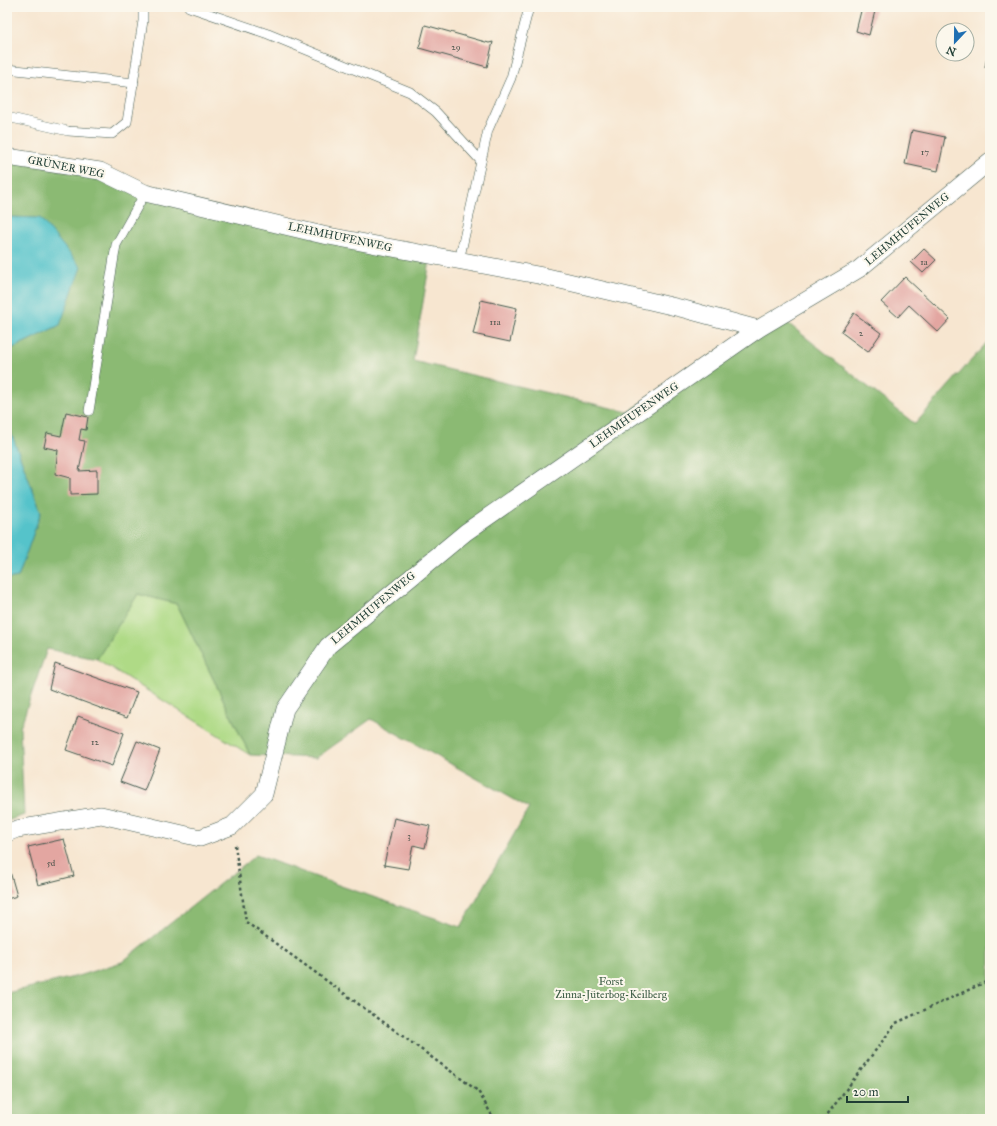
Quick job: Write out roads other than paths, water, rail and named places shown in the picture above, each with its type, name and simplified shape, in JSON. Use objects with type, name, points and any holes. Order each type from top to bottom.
[{"type":"street","name":"GRÜNER WEG","points":[[7,157],[100,171],[145,192]]},
{"type":"street","name":"LEHMHUFENWEG","points":[[7,833],[17,829],[101,816],[200,838],[232,826],[264,794],[285,709],[328,646],[466,532],[758,328],[859,269],[990,161]]},
{"type":"street","name":"LEHMHUFENWEG","points":[[145,192],[323,235],[543,276],[758,328]]},
{"type":"lane","points":[[7,116],[68,131],[112,134],[127,122],[143,21],[143,7]]},
{"type":"lane","points":[[189,7],[268,34],[410,92],[436,112],[481,161]]},
{"type":"lane","points":[[459,261],[488,130],[511,78],[529,7]]},
{"type":"lane","points":[[7,69],[134,83]]},
{"type":"lane","points":[[89,411],[116,245],[145,192]]},
{"type":"water","points":[[7,217],[40,218],[81,267],[60,325],[11,349],[7,384]]},
{"type":"water","points":[[7,422],[41,512],[18,577],[7,579]]},
{"type":"park label","name":"Forst Zinna-Jüterbog-Keilberg","points":[[611,987]]}]
